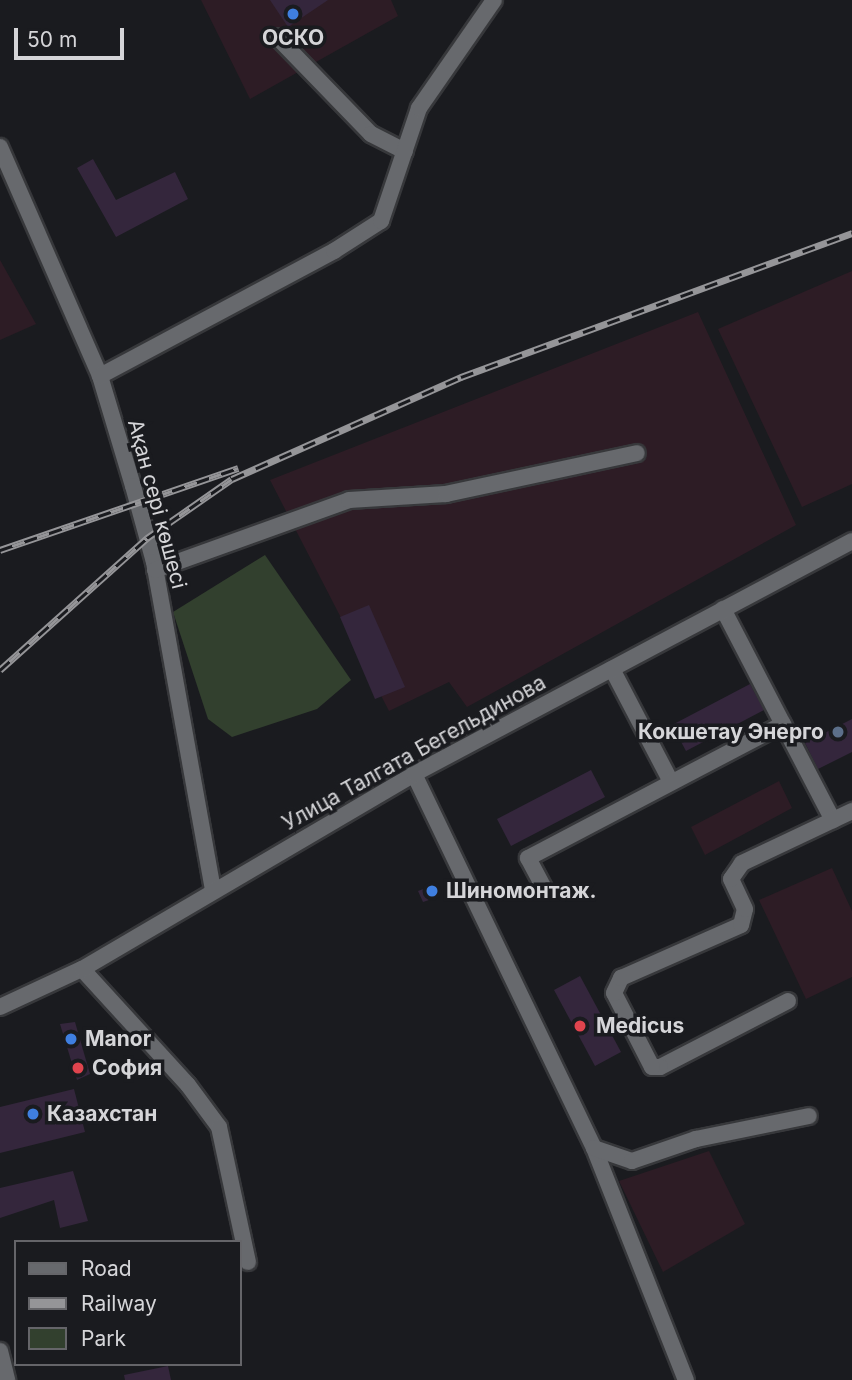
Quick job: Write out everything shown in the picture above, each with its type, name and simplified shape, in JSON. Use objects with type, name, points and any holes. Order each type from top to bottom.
[{"type":"street","points":[[100,376],[334,251],[380,221],[419,108],[494,0]]},
{"type":"street","points":[[277,37],[372,134],[404,151]]},
{"type":"street","name":"Ақан сері көшесі","points":[[0,148],[100,376],[155,570],[213,890]]},
{"type":"street","points":[[155,570],[349,500],[446,494],[637,453]]},
{"type":"street","name":"Улица Талгата Бегельдинова","points":[[3,1001],[82,969],[414,774],[852,541]]},
{"type":"street","points":[[723,609],[833,820]]},
{"type":"street","points":[[612,669],[671,782]]},
{"type":"street","points":[[544,888],[528,858],[783,724]]},
{"type":"street","points":[[414,774],[594,1148],[686,1380]]},
{"type":"street","points":[[788,1001],[660,1067],[652,1067],[614,993],[621,978],[741,925],[745,909],[731,879],[735,869],[852,811]]},
{"type":"street","points":[[82,969],[180,1076],[219,1127],[248,1262]]},
{"type":"street","points":[[594,1148],[632,1161],[696,1139],[809,1116]]},
{"type":"street","points":[[0,1351],[7,1380]]},
{"type":"shaded area","points":[[201,0],[391,0],[398,16],[250,99]]},
{"type":"shaded area","points":[[0,260],[36,324],[0,340]]},
{"type":"shaded area","points":[[852,271],[852,484],[802,507],[718,329]]},
{"type":"shaded area","points":[[698,312],[796,525],[467,707],[449,682],[389,711],[270,480]]},
{"type":"shaded area","points":[[779,781],[792,808],[705,855],[691,827]]},
{"type":"shaded area","points":[[832,868],[852,911],[852,977],[806,999],[759,900]]},
{"type":"shaded area","points":[[709,1151],[745,1224],[663,1272],[619,1181]]},
{"type":"green space","points":[[265,555],[351,680],[317,709],[232,737],[208,719],[173,612]]},
{"type":"building","name":"ОСКО","points":[[270,0],[328,0],[288,27]]},
{"type":"building","points":[[93,159],[116,200],[175,172],[188,199],[116,237],[77,168]]},
{"type":"building","points":[[369,605],[405,687],[375,699],[340,617]]},
{"type":"building","points":[[750,684],[764,710],[686,751],[672,725]]},
{"type":"building","points":[[852,719],[852,752],[818,769],[805,743]]},
{"type":"building","points":[[591,770],[605,797],[511,846],[497,819]]},
{"type":"building","points":[[434,885],[438,897],[423,902],[418,891]]},
{"type":"building","name":"Medicus","points":[[580,976],[621,1052],[595,1066],[554,990]]},
{"type":"building","points":[[75,1022],[90,1074],[77,1080],[60,1024]]},
{"type":"building","points":[[74,1089],[85,1132],[0,1153],[0,1107]]},
{"type":"building","points":[[73,1171],[88,1221],[60,1228],[54,1200],[0,1218],[0,1188]]},
{"type":"building","points":[[168,1366],[171,1380],[125,1380],[124,1375]]},
{"type":"railway","points":[[0,670],[147,538],[232,479],[461,377],[852,233]]},
{"type":"railway","points":[[0,550],[238,468]]},
{"type":"place","name":"ОСКО","points":[[293,14]]},
{"type":"place","name":"Кокшетау Энерго","points":[[838,732]]},
{"type":"place","name":"Шиномонтаж.","points":[[432,891]]},
{"type":"place","name":"Medicus","points":[[580,1026]]},
{"type":"place","name":"Manor","points":[[71,1039]]},
{"type":"place","name":"София","points":[[78,1068]]},
{"type":"place","name":"Казахстан","points":[[33,1114]]}]
